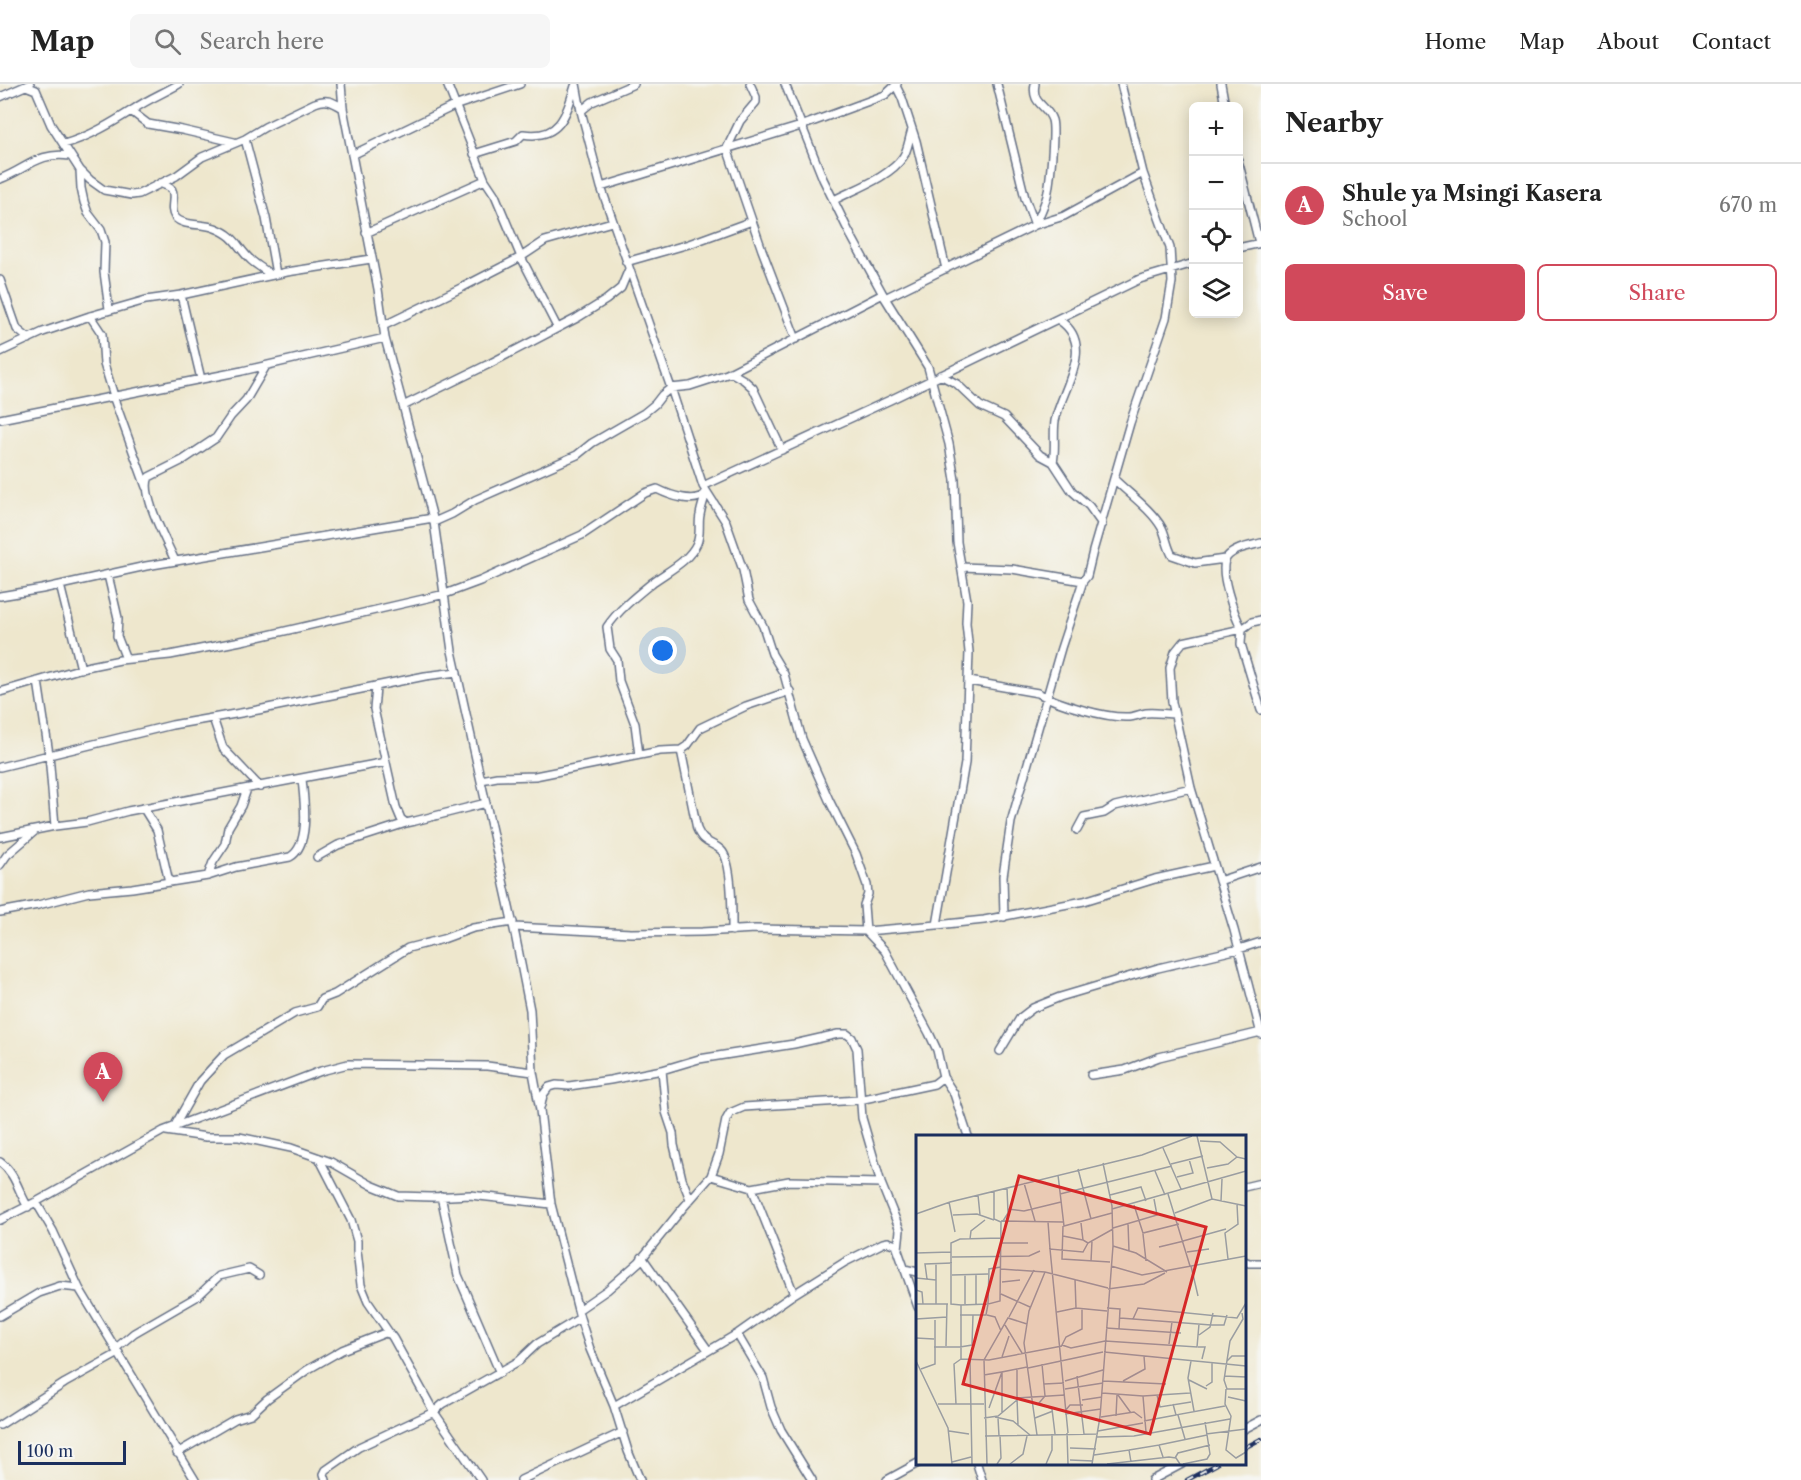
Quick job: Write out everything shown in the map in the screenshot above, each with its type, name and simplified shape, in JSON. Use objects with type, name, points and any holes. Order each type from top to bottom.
[{"type":"street","points":[[64,144],[80,140],[179,84]]},
{"type":"street","points":[[341,84],[343,108],[385,338],[434,520],[457,672],[530,1010],[533,1072],[540,1110],[551,1204],[590,1349],[614,1406],[640,1480]]},
{"type":"street","points":[[447,84],[485,180],[495,195],[521,257],[557,327]]},
{"type":"street","points":[[352,155],[454,106],[520,84]]},
{"type":"street","points":[[474,154],[516,141],[523,134],[540,135],[555,129],[563,121],[576,84]]},
{"type":"street","points":[[576,84],[581,111],[612,222],[703,486],[726,522],[743,570],[749,600],[763,626],[772,654],[784,674],[790,691],[802,739],[856,854],[867,885],[868,894],[864,905],[866,931],[885,951],[929,1033],[937,1050],[942,1077],[954,1094],[967,1135]]},
{"type":"street","points":[[581,111],[592,102],[634,84]]},
{"type":"street","points":[[750,84],[756,102],[740,121],[727,148],[796,339]]},
{"type":"street","points":[[785,84],[834,200],[884,296],[928,367],[949,444],[955,480],[957,542],[967,601],[969,681],[965,763],[938,925]]},
{"type":"street","points":[[997,84],[1025,198],[1035,225]]},
{"type":"street","points":[[1035,84],[1037,102],[1049,113],[1053,126],[1049,187],[1035,225]]},
{"type":"street","points":[[1004,917],[1003,876],[1011,822],[1060,648],[1083,581],[1088,576],[1130,423],[1166,318],[1172,269],[1170,248],[1143,172],[1121,84]]},
{"type":"street","points":[[1221,84],[1224,102]]},
{"type":"street","points":[[0,97],[28,85],[36,90],[51,125],[80,170],[90,180],[108,191],[132,195],[176,176],[202,157],[236,143],[323,100],[333,102],[343,108]]},
{"type":"street","points":[[601,187],[801,126],[885,95],[896,85],[912,129],[946,269]]},
{"type":"street","points":[[131,111],[148,124],[236,143]]},
{"type":"street","points":[[834,200],[883,176],[894,167],[904,156],[912,129]]},
{"type":"street","points":[[244,139],[266,218],[273,275]]},
{"type":"street","points":[[0,179],[47,155],[57,153],[70,156]]},
{"type":"street","points":[[80,170],[84,202],[88,213],[101,230],[105,242],[104,272],[109,309]]},
{"type":"street","points":[[0,596],[175,561],[434,520],[452,514],[475,500],[577,455],[592,443],[644,413],[671,388],[690,386],[730,372],[1035,225],[1064,216],[1143,172]]},
{"type":"street","points":[[1243,176],[1260,243],[1243,248]]},
{"type":"street","points":[[366,233],[485,180]]},
{"type":"street","points":[[160,183],[173,190],[174,216],[180,220],[208,225],[229,235],[235,239],[253,263],[273,275]]},
{"type":"street","points":[[628,266],[752,221]]},
{"type":"street","points":[[383,326],[521,257],[545,241],[612,222]]},
{"type":"street","points":[[0,352],[109,309],[273,275],[371,259]]},
{"type":"street","points":[[703,486],[1059,320],[1140,279],[1189,264]]},
{"type":"street","points":[[403,406],[487,365],[577,318],[606,300],[621,288],[628,266]]},
{"type":"street","points":[[0,280],[17,329],[29,339]]},
{"type":"street","points":[[181,295],[201,379]]},
{"type":"street","points":[[90,316],[102,334],[104,364],[123,429],[134,451],[147,496],[175,561]]},
{"type":"street","points":[[1053,462],[1055,420],[1077,351],[1075,336],[1069,327],[1059,320]]},
{"type":"street","points":[[0,419],[266,366],[385,338]]},
{"type":"street","points":[[146,487],[149,477],[183,460],[216,438],[231,416],[246,400],[266,366]]},
{"type":"street","points":[[730,372],[753,388],[782,450]]},
{"type":"street","points":[[940,375],[957,384],[980,406],[1004,417],[1040,455],[1053,462],[1072,491],[1089,506],[1102,524]]},
{"type":"street","points":[[1114,479],[1162,528],[1172,555],[1195,563],[1225,559],[1243,547],[1261,543]]},
{"type":"street","points":[[0,692],[126,659],[170,655],[236,642],[445,594],[480,582],[582,535],[645,493],[657,489],[673,496],[697,498],[703,497],[706,493]]},
{"type":"street","points":[[639,756],[635,724],[619,681],[617,660],[610,649],[607,627],[612,619],[638,596],[691,553],[700,532],[699,518],[706,493]]},
{"type":"street","points":[[1225,559],[1223,568],[1234,614],[1242,629],[1241,644],[1261,710]]},
{"type":"street","points":[[962,567],[1012,569],[1083,581]]},
{"type":"street","points":[[108,575],[118,618],[117,636],[126,659]]},
{"type":"street","points":[[60,585],[81,669]]},
{"type":"street","points":[[1090,1075],[1125,1070],[1159,1057],[1261,1033],[1239,949],[1191,788],[1174,714],[1170,668],[1175,652],[1183,642],[1242,629],[1252,622],[1261,620]]},
{"type":"street","points":[[0,767],[172,725],[332,694],[376,688],[425,676],[457,672]]},
{"type":"street","points":[[38,681],[49,754],[55,826]]},
{"type":"street","points":[[969,681],[1038,693],[1047,698],[1119,717],[1131,717],[1145,713],[1174,714]]},
{"type":"street","points":[[376,688],[374,709],[396,807],[401,819],[406,823]]},
{"type":"street","points":[[481,780],[497,777],[535,776],[681,750],[687,746],[699,728],[746,706],[790,691]]},
{"type":"street","points":[[213,718],[223,748],[260,786]]},
{"type":"street","points":[[681,750],[697,829],[702,839],[721,850],[726,857],[733,898],[732,931]]},
{"type":"street","points":[[0,837],[87,822],[386,762]]},
{"type":"street","points":[[0,911],[38,905],[88,892],[208,876],[236,867],[281,859],[296,853],[304,822],[302,779]]},
{"type":"street","points":[[1077,830],[1084,817],[1104,813],[1114,806],[1191,788]]},
{"type":"street","points":[[208,876],[213,862],[225,844],[228,828],[241,806],[247,789]]},
{"type":"street","points":[[317,857],[338,845],[406,823],[486,803]]},
{"type":"street","points":[[144,809],[157,830],[169,882]]},
{"type":"street","points":[[0,865],[7,855],[36,830]]},
{"type":"street","points":[[174,1126],[200,1081],[224,1055],[295,1013],[316,1007],[322,999],[345,988],[360,976],[408,948],[473,928],[513,925],[631,933],[821,929],[866,931],[938,925],[1004,917],[1084,901],[1166,876],[1214,866]]},
{"type":"street","points":[[1219,881],[1261,867]]},
{"type":"street","points":[[1000,1052],[1020,1018],[1033,1008],[1060,997],[1158,968],[1261,942]]},
{"type":"street","points":[[540,1110],[543,1095],[549,1087],[662,1070],[699,1059],[847,1034],[852,1038],[856,1049],[861,1118],[881,1183],[900,1230],[898,1249],[915,1294]]},
{"type":"street","points":[[0,1220],[28,1207],[125,1150],[163,1131],[321,1071],[348,1064],[487,1066],[533,1072]]},
{"type":"street","points":[[662,1070],[666,1112],[673,1133],[682,1179],[690,1199]]},
{"type":"street","points":[[326,1480],[324,1474],[326,1470],[358,1447],[434,1412],[443,1404],[519,1361],[537,1344],[579,1314],[607,1290],[642,1257],[711,1176],[719,1154],[726,1120],[730,1113],[744,1107],[860,1100],[934,1084],[942,1077]]},
{"type":"street","points":[[163,1131],[206,1137],[239,1137],[291,1148],[344,1168],[390,1194],[407,1197],[470,1195],[551,1204]]},
{"type":"street","points":[[319,1158],[351,1220],[357,1241],[361,1285],[368,1302],[413,1371],[434,1412],[481,1480]]},
{"type":"street","points":[[0,1162],[12,1173],[21,1197],[28,1207]]},
{"type":"street","points":[[711,1176],[752,1188],[789,1182],[881,1183]]},
{"type":"street","points":[[1246,1187],[1261,1183]]},
{"type":"street","points":[[752,1188],[794,1294]]},
{"type":"street","points":[[441,1196],[458,1275],[500,1373]]},
{"type":"street","points":[[36,1202],[53,1231],[80,1288],[195,1480]]},
{"type":"street","points":[[614,1406],[736,1334],[845,1262],[883,1243],[892,1243],[898,1249]]},
{"type":"street","points":[[642,1257],[708,1350]]},
{"type":"street","points":[[1246,1262],[1261,1263]]},
{"type":"street","points":[[0,1425],[117,1351],[134,1333],[198,1296],[219,1276],[249,1269],[259,1275]]},
{"type":"street","points":[[904,1269],[916,1272]]},
{"type":"street","points":[[0,1316],[39,1293],[60,1286],[80,1288]]},
{"type":"street","points":[[177,1453],[235,1419],[251,1414],[267,1399],[307,1370],[342,1350],[385,1333],[390,1334]]},
{"type":"street","points":[[736,1334],[763,1378],[771,1407],[781,1430],[812,1480]]},
{"type":"street","points":[[1246,1428],[1261,1420]]},
{"type":"street","points":[[521,1480],[623,1432]]},
{"type":"street","points":[[887,1480],[916,1464]]},
{"type":"street","points":[[977,1465],[982,1480]]},
{"type":"street","points":[[1152,1480],[1180,1465]]},
{"type":"railway","points":[[1246,1447],[1261,1439]]},
{"type":"railway","points":[[1187,1480],[1215,1465]]},
{"type":"place","name":"Shule ya Msingi Kasera","points":[[103,1102]]}]
